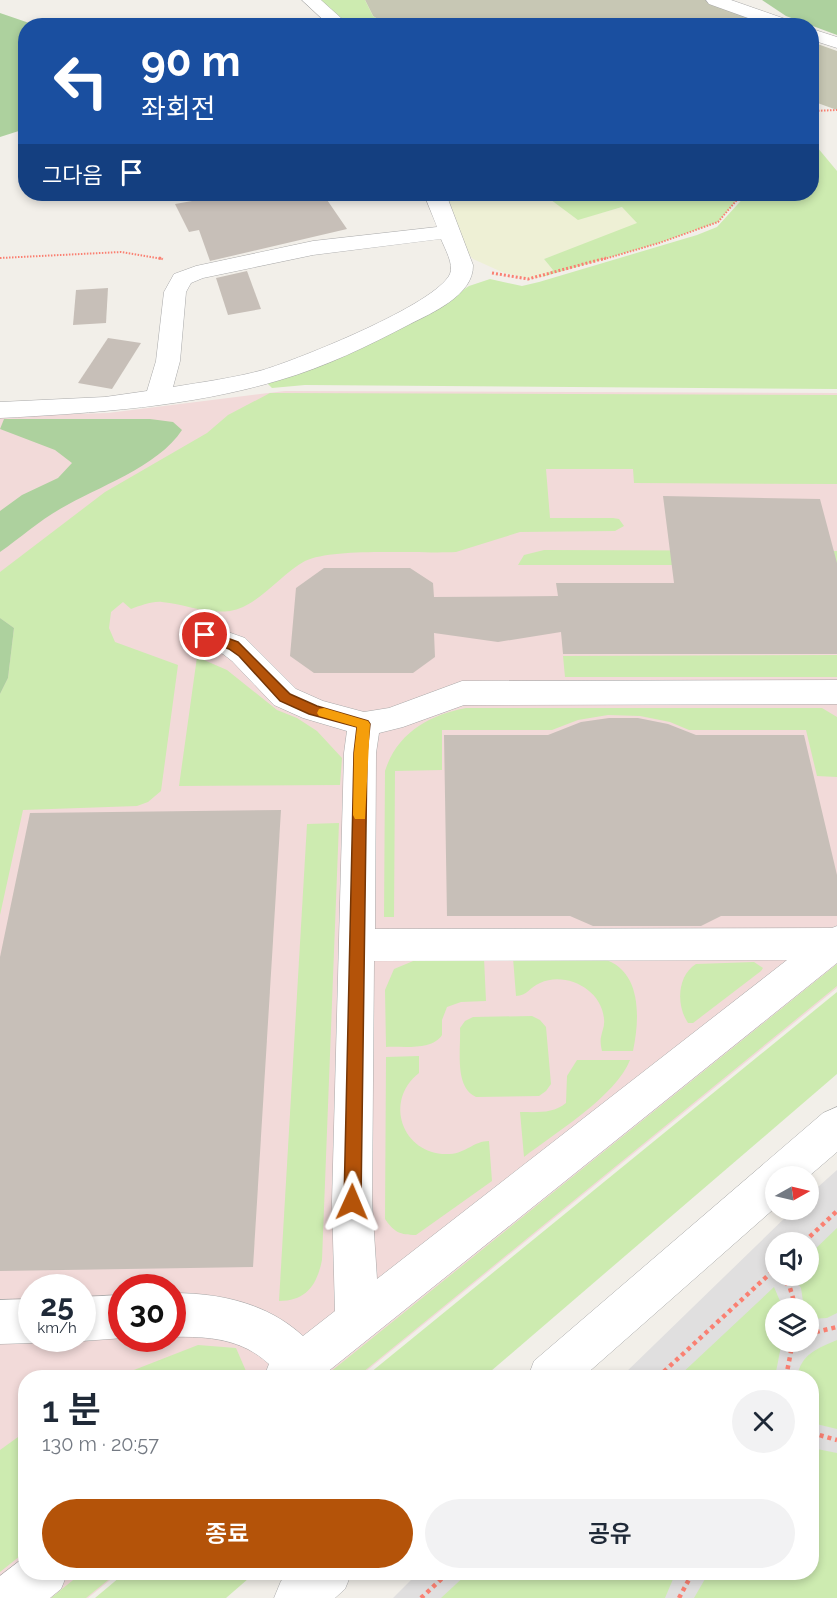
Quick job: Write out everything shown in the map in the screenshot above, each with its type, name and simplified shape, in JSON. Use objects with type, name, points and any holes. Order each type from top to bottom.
[{"type":"street","points":[[310,0],[331,18]]},
{"type":"street","points":[[716,0],[766,18]]},
{"type":"street","points":[[819,37],[837,43]]},
{"type":"street","points":[[0,411],[105,405],[226,386],[272,375],[344,349],[432,304],[452,287],[462,273],[462,266],[437,201]]},
{"type":"street","points":[[158,395],[168,361],[175,292],[182,279],[313,248],[448,232]]},
{"type":"street","points":[[205,635],[234,645],[285,697],[314,710],[364,724],[392,719],[462,693],[837,692]]},
{"type":"street","points":[[357,1319],[352,1202],[360,753],[364,724]]},
{"type":"street","points":[[358,945],[836,943]]},
{"type":"street","points":[[294,1370],[836,943]]},
{"type":"street","points":[[791,1166],[837,1126]]},
{"type":"street","points":[[558,1370],[765,1190]]},
{"type":"street","points":[[186,1314],[223,1318],[265,1333],[292,1370]]},
{"type":"street","points":[[0,1322],[18,1321]]},
{"type":"street","points":[[11,1598],[34,1580]]},
{"type":"street","points":[[298,1598],[319,1580]]},
{"type":"path","points":[[819,111],[837,110]]},
{"type":"path","points":[[462,273],[494,273],[528,279],[563,273],[718,222],[736,201]]},
{"type":"path","points":[[0,258],[121,252],[159,257],[174,263],[190,276]]},
{"type":"path","points":[[815,1232],[837,1211]]},
{"type":"path","points":[[666,1370],[765,1278]]},
{"type":"path","points":[[819,1331],[837,1327]]},
{"type":"path","points":[[787,1370],[791,1352]]},
{"type":"path","points":[[819,1435],[837,1440]]},
{"type":"path","points":[[421,1598],[440,1580]]},
{"type":"path","points":[[679,1598],[689,1580]]},
{"type":"shaded area","points":[[365,0],[707,0],[750,18],[376,18]]},
{"type":"shaded area","points":[[819,45],[837,51],[837,110],[819,104]]},
{"type":"shaded area","points":[[443,201],[553,201],[578,219],[623,207],[638,224],[544,259],[553,270],[542,277],[528,279],[502,272],[473,259],[461,246]]},
{"type":"shaded area","points":[[285,391],[837,393],[837,988],[368,1370],[18,1370],[18,1580],[110,1580],[88,1598],[0,1598],[0,416],[108,413]]},
{"type":"shaded area","points":[[837,1170],[837,1598],[393,1598],[411,1580],[819,1580],[819,1370],[628,1370],[765,1237],[765,1286],[819,1286],[819,1232],[770,1232],[783,1220],[819,1220],[819,1186]]},
{"type":"green space","points":[[320,0],[365,0],[376,18],[339,18]]},
{"type":"green space","points":[[762,0],[837,0],[837,35],[819,28],[819,18],[786,16]]},
{"type":"green space","points":[[0,13],[18,19],[18,131],[0,137]]},
{"type":"green space","points":[[819,149],[837,171],[837,389],[305,385],[272,388],[267,383],[441,305],[469,286],[490,279],[522,286],[539,282],[717,227],[741,201],[819,201]]},
{"type":"green space","points":[[552,201],[736,201],[718,222],[659,243],[542,277],[553,270],[544,259],[637,223],[622,207],[578,220]]},
{"type":"green space","points":[[270,393],[837,395],[837,484],[634,483],[633,469],[546,469],[550,518],[613,518],[619,519],[624,526],[615,531],[520,532],[456,552],[356,553],[318,557],[296,567],[249,604],[230,611],[203,610],[158,602],[131,609],[123,602],[111,612],[109,628],[115,642],[178,665],[161,791],[148,802],[137,806],[23,810],[0,915],[0,694],[8,678],[14,628],[0,618],[0,572],[105,492],[207,433],[228,415]]},
{"type":"green space","points":[[4,419],[150,419],[173,422],[182,430],[158,455],[126,475],[52,514],[0,552],[0,511],[22,495],[58,478],[72,463],[55,450],[0,429]]},
{"type":"green space","points":[[544,550],[837,551],[837,565],[518,565],[524,555]]},
{"type":"green space","points":[[0,618],[14,628],[8,678],[0,694]]},
{"type":"green space","points":[[837,655],[837,677],[565,677],[563,656]]},
{"type":"green space","points":[[197,657],[227,670],[277,710],[297,718],[317,731],[342,758],[340,785],[179,786]]},
{"type":"green space","points":[[466,708],[822,708],[837,717],[837,777],[817,776],[806,730],[689,730],[670,722],[640,716],[608,715],[578,720],[552,730],[442,730],[442,770],[395,771],[394,917],[384,917],[385,771],[390,758],[406,736],[416,728],[439,715]]},
{"type":"green space","points":[[339,823],[322,1260],[317,1277],[309,1290],[296,1298],[279,1301],[307,824]]},
{"type":"green space","points":[[484,958],[486,1001],[461,1002],[447,1007],[442,1020],[442,1035],[431,1043],[417,1047],[386,1047],[385,990],[394,969],[418,959]]},
{"type":"green space","points":[[513,958],[603,959],[616,965],[625,973],[635,997],[637,1024],[633,1051],[602,1051],[601,1039],[604,1022],[602,1008],[597,999],[581,985],[560,979],[550,980],[537,985],[523,995],[516,996]]},
{"type":"green space","points":[[754,962],[763,968],[761,971],[693,1023],[688,1023],[680,1000],[680,991],[690,969],[696,964]]},
{"type":"green space","points":[[837,964],[837,986],[366,1370],[333,1370]]},
{"type":"green space","points":[[837,992],[837,1074],[492,1370],[374,1370]]},
{"type":"green space","points":[[532,1016],[546,1027],[551,1084],[546,1091],[539,1096],[476,1097],[469,1092],[464,1085],[460,1067],[460,1028],[465,1021],[473,1017]]},
{"type":"green space","points":[[419,1056],[419,1073],[408,1085],[402,1098],[400,1112],[403,1126],[410,1137],[421,1147],[434,1153],[461,1152],[489,1141],[492,1181],[416,1235],[410,1235],[398,1232],[385,1219],[386,1057]]},
{"type":"green space","points":[[577,1060],[630,1060],[623,1074],[598,1100],[524,1157],[520,1112],[550,1111],[566,1103],[567,1076]]},
{"type":"green space","points":[[837,1228],[837,1313],[827,1318],[819,1318],[819,1298],[802,1298],[800,1286],[819,1286],[819,1245]]},
{"type":"green space","points":[[774,1287],[779,1298],[765,1298],[765,1352],[780,1352],[776,1370],[685,1370]]},
{"type":"green space","points":[[837,1340],[837,1429],[819,1425],[819,1370],[799,1370],[811,1353],[819,1352],[819,1348]]},
{"type":"green space","points":[[198,1345],[236,1348],[246,1370],[134,1370],[180,1352],[186,1352],[186,1350]]},
{"type":"green space","points":[[18,1437],[18,1558],[0,1572],[0,1450]]},
{"type":"green space","points":[[819,1449],[837,1453],[837,1598],[694,1598],[704,1580],[819,1580]]},
{"type":"green space","points":[[73,1580],[108,1580],[86,1598],[51,1598]]},
{"type":"green space","points":[[116,1580],[247,1580],[226,1598],[95,1598]]},
{"type":"green space","points":[[460,1580],[673,1580],[665,1598],[441,1598]]},
{"type":"building","points":[[192,201],[328,201],[347,229],[210,261],[199,230],[189,232],[175,204]]},
{"type":"building","points":[[247,271],[261,309],[228,315],[216,278]]},
{"type":"building","points":[[108,288],[106,323],[73,325],[76,290]]},
{"type":"building","points":[[108,338],[141,343],[112,389],[78,383]]},
{"type":"building","points":[[663,496],[820,499],[837,563],[837,654],[563,654],[561,632],[498,642],[434,633],[435,657],[413,673],[314,673],[290,656],[296,588],[324,568],[410,568],[433,583],[434,597],[558,596],[556,583],[674,583]]},
{"type":"building","points":[[609,718],[638,718],[668,724],[696,735],[804,735],[837,875],[837,916],[721,916],[701,926],[593,926],[570,916],[447,916],[444,735],[548,735],[581,722]]},
{"type":"building","points":[[281,810],[253,1267],[0,1271],[0,957],[30,813]]},
{"type":"slow traffic","points":[[324,713],[364,724],[360,753],[360,815]]},
{"type":"route","points":[[205,635],[234,645],[285,697],[314,710],[364,724],[360,753],[352,1202]]}]
